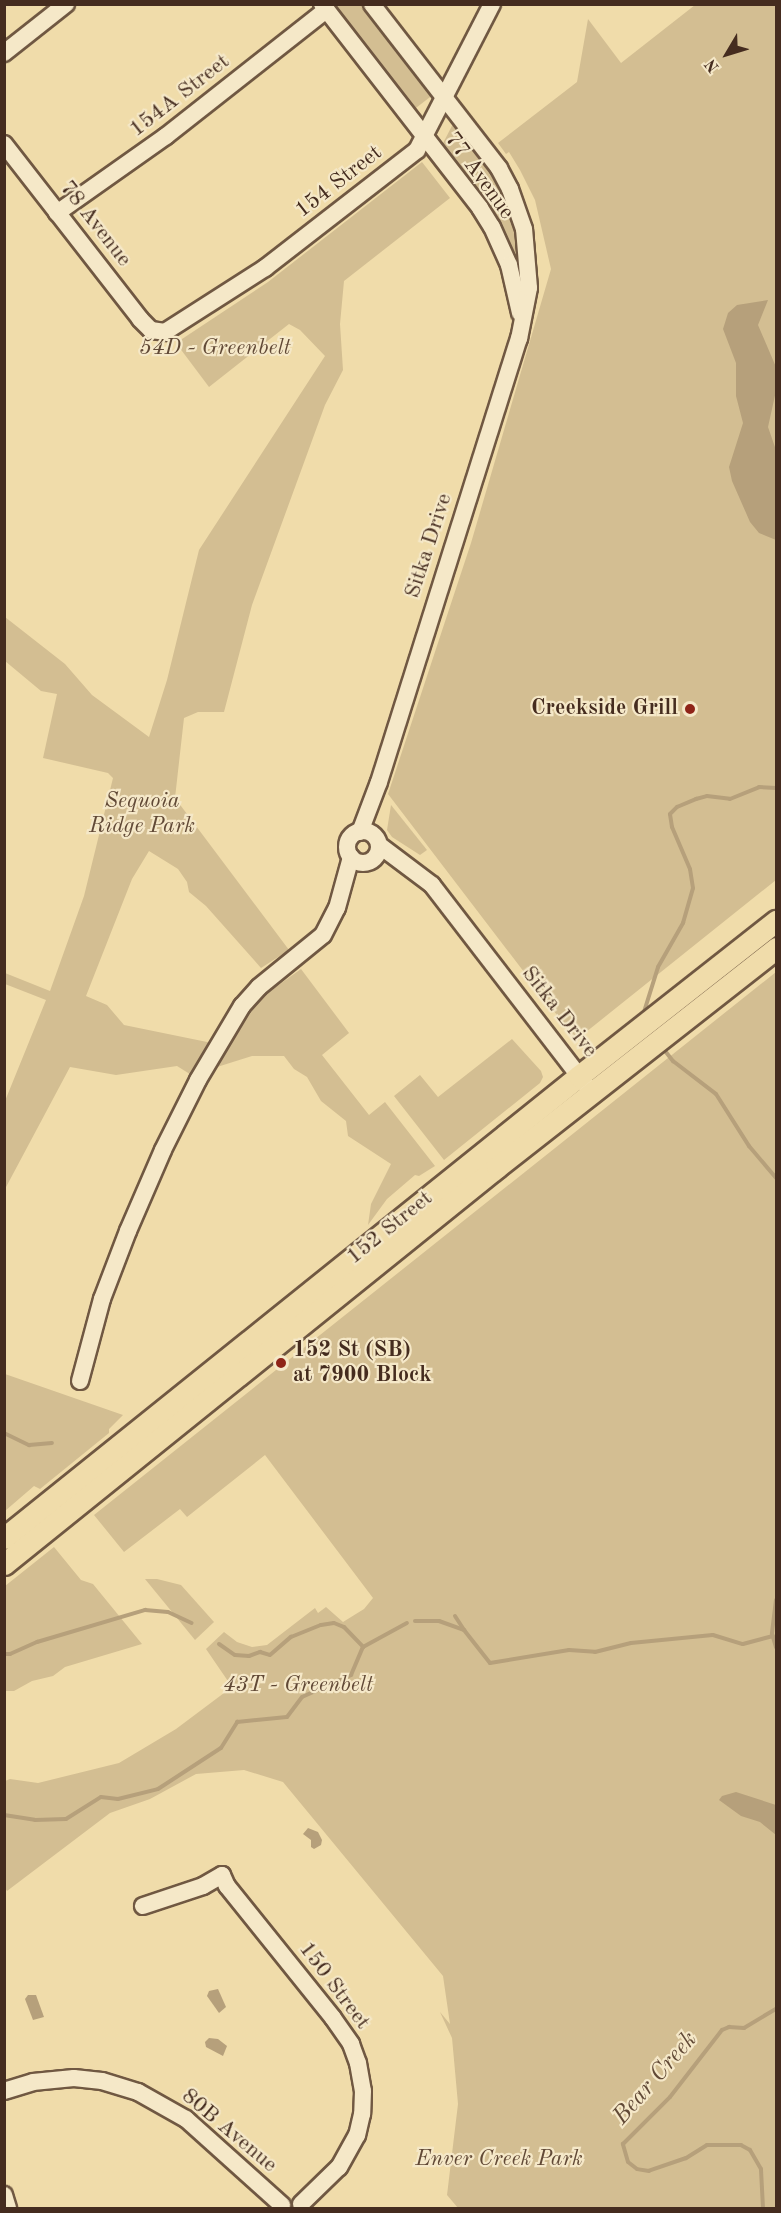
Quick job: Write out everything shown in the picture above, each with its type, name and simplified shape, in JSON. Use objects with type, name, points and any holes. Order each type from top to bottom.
[{"type":"main road","name":"152 Street","points":[[4,1538],[579,1076],[777,921]]},
{"type":"main road","name":"152 Street","points":[[4,1564],[592,1093],[777,948]]},
{"type":"street","points":[[4,53],[66,4]]},
{"type":"street","name":"77 Avenue","points":[[372,4],[499,168],[519,210],[528,266],[529,288],[522,323]]},
{"type":"street","name":"154 Street","points":[[151,330],[160,332],[175,328],[253,276],[417,150],[492,4]]},
{"type":"street","name":"77 Avenue","points":[[324,7],[492,227],[509,265],[522,323]]},
{"type":"street","name":"154A Street","points":[[57,213],[166,136],[324,7]]},
{"type":"street","name":"78 Avenue","points":[[4,144],[140,320],[151,330]]},
{"type":"street","name":"Sitka Drive","points":[[522,323],[379,782],[367,849],[421,875],[432,885],[592,1093]]},
{"type":"street","points":[[80,1381],[102,1299],[128,1231],[163,1150],[198,1080],[242,1006],[260,987],[323,935],[367,849]]},
{"type":"street","name":"150 Street","points":[[143,1906],[203,1886],[222,1875],[227,1886],[333,2018],[351,2044],[360,2067],[363,2091],[362,2114],[357,2135],[339,2167],[302,2206]]},
{"type":"street","name":"80B Avenue","points":[[4,2091],[33,2082],[74,2078],[108,2082],[138,2092],[186,2119],[281,2207]]},
{"type":"street","points":[[4,2195],[8,2208]]},
{"type":"street","points":[[281,2207],[291,2200],[302,2206]]},
{"type":"green space","points":[[329,5],[364,5],[434,94],[412,111]]},
{"type":"green space","points":[[695,5],[776,5],[776,880],[576,1040],[388,794],[471,543],[551,269],[535,200],[509,152],[506,154],[498,143],[577,82],[588,19],[621,63]]},
{"type":"green space","points":[[455,120],[495,172],[514,213],[524,289],[440,149]]},
{"type":"green space","name":"Sequoia Ridge Park","points":[[422,162],[450,198],[344,281],[340,324],[343,370],[325,405],[252,605],[224,712],[198,712],[184,718],[175,798],[289,950],[261,968],[206,906],[189,892],[187,882],[178,869],[149,851],[132,879],[86,996],[107,1005],[124,1025],[212,1043],[193,1076],[177,1066],[116,1075],[70,1067],[5,1189],[5,1101],[46,1000],[5,984],[5,973],[50,991],[84,896],[113,778],[108,773],[43,758],[57,694],[41,691],[5,661],[5,617],[65,664],[92,695],[149,737],[167,680],[199,550],[325,356],[300,330],[289,324],[209,387],[176,343],[268,282]]},
{"type":"green space","points":[[391,805],[427,850],[420,855],[392,837],[387,830]]},
{"type":"green space","points":[[301,969],[349,1033],[322,1055],[369,1115],[385,1102],[435,1166],[419,1176],[415,1175],[387,1199],[368,1225],[371,1204],[391,1164],[348,1136],[346,1121],[321,1101],[307,1077],[294,1069],[284,1056],[252,1056],[217,1067],[251,1010],[266,994]]},
{"type":"green space","name":"Enver Creek Park","points":[[776,972],[776,2208],[458,2208],[447,2195],[458,2104],[452,2038],[440,2012],[450,2024],[443,1976],[283,1782],[244,1770],[196,1774],[150,1799],[110,1813],[7,1891],[5,1888],[5,1781],[10,1779],[38,1783],[119,1763],[176,1729],[232,1687],[206,1649],[224,1632],[237,1642],[252,1647],[267,1645],[315,1608],[318,1613],[326,1607],[343,1622],[364,1609],[373,1598],[265,1455],[187,1517],[180,1509],[124,1552],[94,1515]]},
{"type":"green space","points":[[512,1039],[541,1071],[543,1077],[540,1083],[444,1160],[394,1096],[420,1075],[438,1097]]},
{"type":"green space","points":[[5,1374],[123,1415],[109,1429],[109,1433],[40,1489],[34,1486],[5,1511]]},
{"type":"green space","points":[[54,1547],[81,1580],[93,1584],[142,1644],[65,1667],[53,1676],[32,1681],[14,1691],[5,1691],[5,1586]]},
{"type":"green space","name":"43T - Greenbelt","points":[[145,1579],[157,1579],[181,1585],[214,1622],[195,1640]]},
{"type":"shaded area","points":[[768,300],[758,325],[776,367],[776,391],[768,427],[776,450],[776,540],[759,533],[750,522],[732,481],[729,467],[743,423],[736,396],[736,363],[723,329],[728,313],[737,305]]},
{"type":"shaded area","points":[[736,1792],[776,1805],[776,1835],[760,1822],[741,1816],[719,1800],[722,1796]]},
{"type":"shaded area","points":[[308,1828],[318,1832],[322,1840],[321,1845],[314,1849],[311,1847],[311,1840],[303,1834]]},
{"type":"shaded area","points":[[218,1989],[226,2007],[219,2013],[207,1996],[209,1991]]},
{"type":"shaded area","points":[[28,1995],[36,1995],[44,2017],[33,2020],[25,1999]]},
{"type":"shaded area","points":[[209,2038],[218,2039],[227,2046],[223,2056],[206,2047],[205,2042]]},
{"type":"waterway","name":"Bear Creek","points":[[643,1015],[658,967],[683,923],[693,888],[690,869],[672,827],[670,814],[677,807],[707,796],[730,799],[759,787],[776,788]]},
{"type":"waterway","name":"Bear Creek","points":[[662,1047],[673,1061],[716,1094],[749,1146],[776,1178]]},
{"type":"waterway","points":[[4,1433],[29,1445],[52,1443]]},
{"type":"waterway","name":"Bear Creek","points":[[776,1600],[772,1634],[776,1647]]},
{"type":"waterway","points":[[4,1654],[145,1610],[168,1612],[192,1623]]},
{"type":"waterway","points":[[455,1616],[464,1630]]},
{"type":"waterway","points":[[415,1621],[439,1621],[464,1630],[490,1663],[569,1650],[595,1652],[631,1643],[713,1635],[743,1644],[773,1636]]},
{"type":"waterway","points":[[219,1644],[235,1655],[249,1656],[260,1652],[270,1655],[291,1637],[321,1625],[334,1623],[344,1627],[363,1647],[407,1623]]},
{"type":"waterway","points":[[4,1815],[35,1820],[66,1819],[101,1797],[118,1799],[158,1789],[221,1748],[237,1722],[287,1717],[302,1697],[351,1675],[363,1647]]},
{"type":"waterway","name":"Bear Creek","points":[[763,2208],[761,2169],[750,2150],[741,2145],[707,2145],[686,2158],[649,2171],[637,2169],[628,2162],[623,2144],[670,2097],[722,2030],[729,2027],[744,2028],[776,2009]]},
{"type":"place","name":"Creekside Grill","points":[[690,709]]},
{"type":"place","name":"152 St (SB) at 7900 Block","points":[[281,1363]]},
{"type":"park label","name":"54D - Greenbelt","points":[[215,349]]}]
